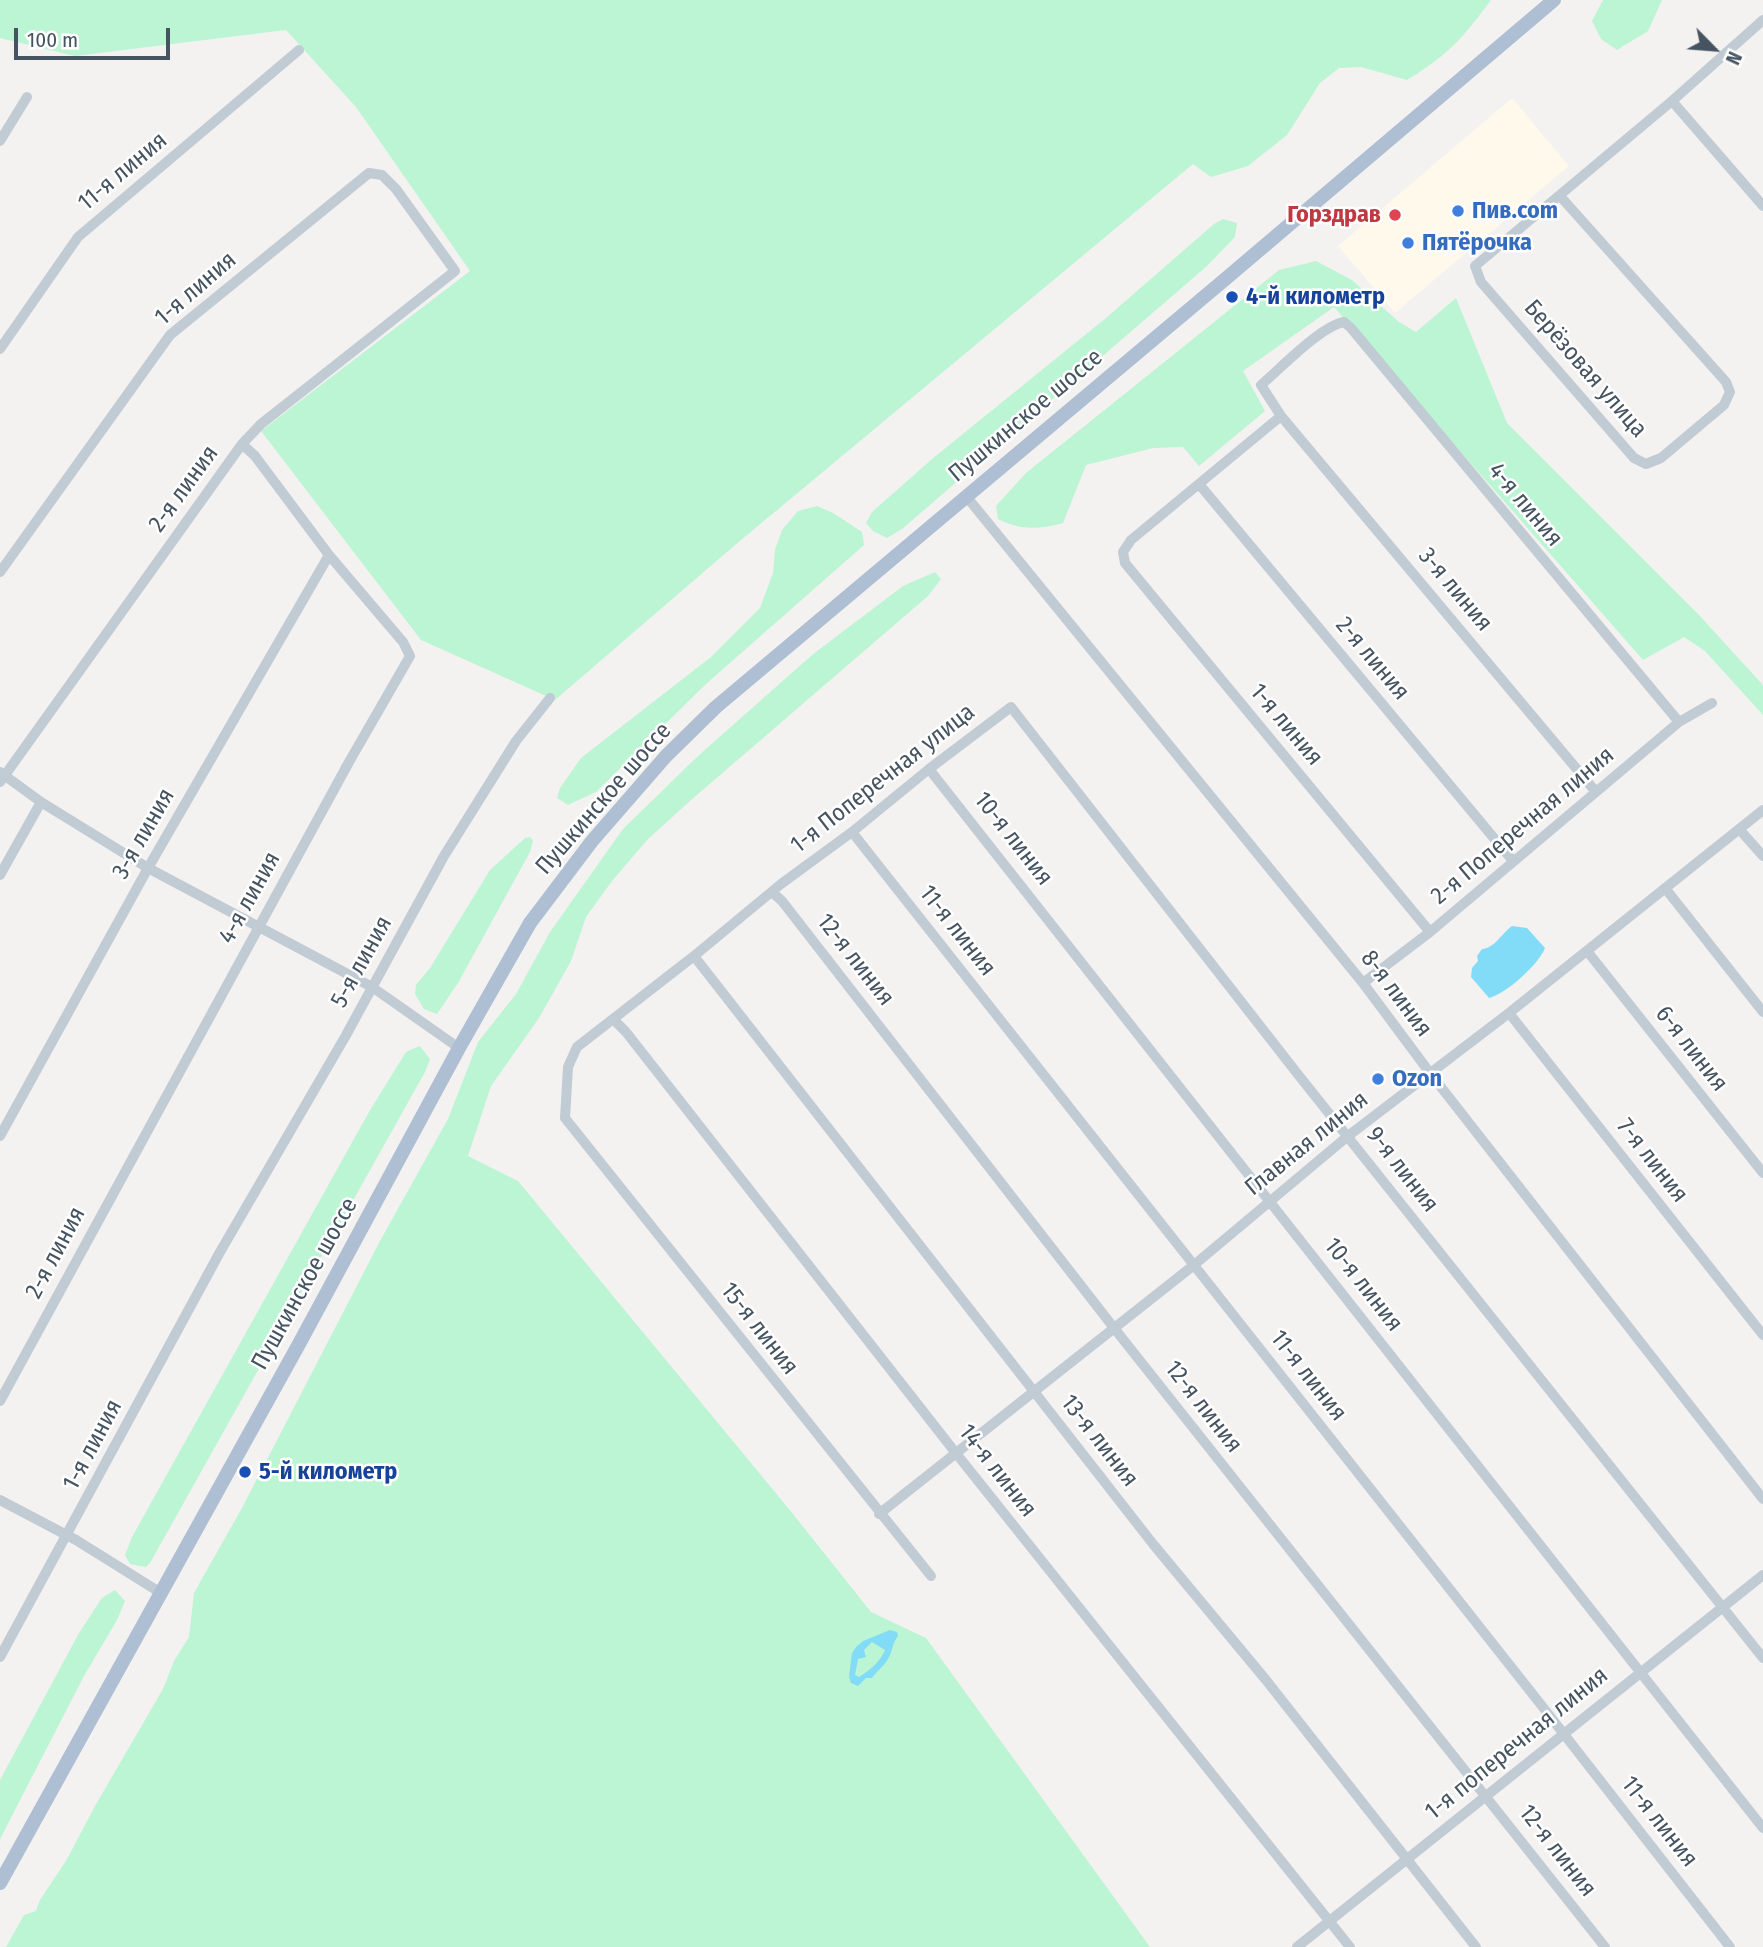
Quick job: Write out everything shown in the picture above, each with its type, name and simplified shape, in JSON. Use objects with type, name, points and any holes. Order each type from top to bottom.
[{"type":"main road","name":"Пушкинское шоссе","points":[[0,1883],[530,923],[592,841],[666,756],[716,707],[1554,0]]},
{"type":"street","points":[[1560,196],[1763,20]]},
{"type":"street","name":"11-я линия","points":[[0,349],[78,237],[299,50]]},
{"type":"street","points":[[0,141],[27,97]]},
{"type":"street","points":[[1672,101],[1763,206]]},
{"type":"street","name":"1-я линия","points":[[0,572],[170,335],[369,173],[382,175],[396,188],[455,271]]},
{"type":"street","name":"Берёзовая улица","points":[[1560,196],[1726,382],[1730,392],[1724,405],[1661,458],[1646,464],[1634,458],[1481,282],[1475,266],[1560,196]]},
{"type":"street","name":"2-я линия","points":[[2,777],[242,444],[261,424],[455,271]]},
{"type":"street","name":"4-я линия","points":[[1336,323],[1345,321],[1679,722]]},
{"type":"street","name":"3-я линия","points":[[1336,323],[1261,385],[1281,416],[1596,792]]},
{"type":"street","points":[[1199,484],[1281,416]]},
{"type":"street","points":[[242,444],[255,456],[329,555]]},
{"type":"street","name":"2-я линия","points":[[1199,484],[1513,861]]},
{"type":"street","name":"1-я линия","points":[[1199,484],[1131,540],[1124,552],[1125,563],[1430,932]]},
{"type":"street","name":"8-я линия","points":[[966,496],[1363,983],[1430,1073],[1763,1499]]},
{"type":"street","name":"3-я линия","points":[[0,1136],[148,868],[329,555]]},
{"type":"street","name":"4-я линия","points":[[129,1161],[410,656],[403,642],[329,555]]},
{"type":"street","name":"5-я линия","points":[[220,1252],[444,856],[516,741],[550,698]]},
{"type":"street","name":"2-я Поперечная линия","points":[[1363,983],[1430,932],[1679,722],[1712,703]]},
{"type":"street","name":"1-я Поперечная улица","points":[[565,1104],[568,1067],[577,1047],[776,888],[1011,707]]},
{"type":"street","name":"9-я линия","points":[[1011,707],[1763,1658]]},
{"type":"street","name":"10-я линия","points":[[929,769],[1763,1828]]},
{"type":"street","points":[[2,777],[148,868],[372,987],[459,1048]]},
{"type":"street","points":[[0,875],[41,802]]},
{"type":"street","name":"Главная линия","points":[[879,1514],[1194,1265],[1348,1136],[1509,1013],[1763,810]]},
{"type":"street","points":[[1739,829],[1763,856]]},
{"type":"street","name":"11-я линия","points":[[852,832],[1730,1947]]},
{"type":"street","name":"12-я линия","points":[[776,888],[791,912],[1114,1328],[1605,1947]]},
{"type":"street","points":[[1665,888],[1763,1012]]},
{"type":"street","name":"6-я линия","points":[[1587,951],[1763,1173]]},
{"type":"street","name":"13-я линия","points":[[694,956],[1153,1544],[1266,1680],[1476,1947]]},
{"type":"street","name":"7-я линия","points":[[1509,1013],[1763,1335]]},
{"type":"street","name":"14-я линия","points":[[613,1019],[1350,1947]]},
{"type":"street","name":"15-я линия","points":[[565,1104],[565,1118],[931,1576]]},
{"type":"street","name":"2-я линия","points":[[0,1401],[129,1161]]},
{"type":"street","name":"1-я линия","points":[[0,1657],[220,1252]]},
{"type":"street","points":[[0,1500],[68,1536],[161,1593]]},
{"type":"street","name":"1-я поперечная линия","points":[[1297,1947],[1763,1575]]},
{"type":"shaded area","points":[[1512,98],[1569,166],[1395,313],[1338,246]]},
{"type":"green space","points":[[0,0],[1491,0],[1454,45],[1407,80],[1361,67],[1339,68],[1320,83],[1287,135],[1248,166],[1211,177],[1193,164],[735,545],[555,700],[421,640],[261,431],[470,271],[356,107],[286,30],[75,56],[0,38]]},
{"type":"green space","points":[[1603,0],[1662,0],[1648,31],[1617,50],[1601,39],[1592,21]]},
{"type":"green space","points":[[1223,219],[1237,223],[1235,237],[1207,266],[902,529],[887,538],[873,531],[866,523],[872,512],[932,459]]},
{"type":"green space","points":[[1316,261],[1352,280],[1399,322],[1416,332],[1456,298],[1507,423],[1699,615],[1763,685],[1763,715],[1705,651],[1684,637],[1643,660],[1334,307],[1243,371],[1265,411],[1199,466],[1183,447],[1153,448],[1086,465],[1063,523],[1031,528],[1015,526],[998,519],[996,506],[1026,473],[1279,270]]},
{"type":"green space","points":[[817,506],[862,532],[864,545],[706,684],[596,792],[568,805],[557,798],[560,788],[581,758],[711,657],[760,608],[773,573],[775,550],[782,530],[798,511]]},
{"type":"green space","points":[[935,572],[941,579],[928,596],[691,800],[647,840],[612,881],[586,917],[571,961],[539,1018],[491,1086],[468,1156],[518,1181],[871,1612],[926,1638],[1150,1947],[6,1947],[24,1915],[36,1911],[163,1689],[174,1661],[189,1637],[194,1593],[243,1506],[380,1241],[448,1119],[478,1042],[516,994],[550,932],[623,829],[698,756],[812,655],[903,586]]},
{"type":"green space","points":[[530,837],[533,841],[530,852],[458,983],[437,1014],[424,1009],[415,994],[416,985],[430,968],[490,870],[525,838]]},
{"type":"green space","points":[[420,1046],[430,1059],[425,1072],[150,1563],[146,1567],[130,1564],[125,1555],[132,1537],[369,1112],[406,1052]]},
{"type":"green space","points":[[115,1590],[125,1601],[117,1620],[84,1676],[0,1839],[0,1780],[79,1633],[102,1598]]},
{"type":"water","points":[[1512,926],[1527,928],[1545,948],[1521,978],[1489,998],[1471,977],[1472,968],[1482,949],[1494,943]]},
{"type":"water","points":[[890,1630],[897,1632],[898,1636],[885,1664],[872,1678],[866,1678],[858,1686],[851,1683],[849,1677],[852,1653],[863,1641]],"holes":[[[872,1642],[885,1650],[871,1669],[859,1677],[855,1675],[858,1659],[866,1657],[864,1650]]]},
{"type":"place","name":"Пив.com","points":[[1458,211]]},
{"type":"place","name":"Горздрав","points":[[1395,215]]},
{"type":"place","name":"Пятёрочка","points":[[1408,243]]},
{"type":"place","name":"4-й километр","points":[[1232,297]]},
{"type":"place","name":"Ozon","points":[[1378,1079]]},
{"type":"place","name":"5-й километр","points":[[245,1472]]}]
